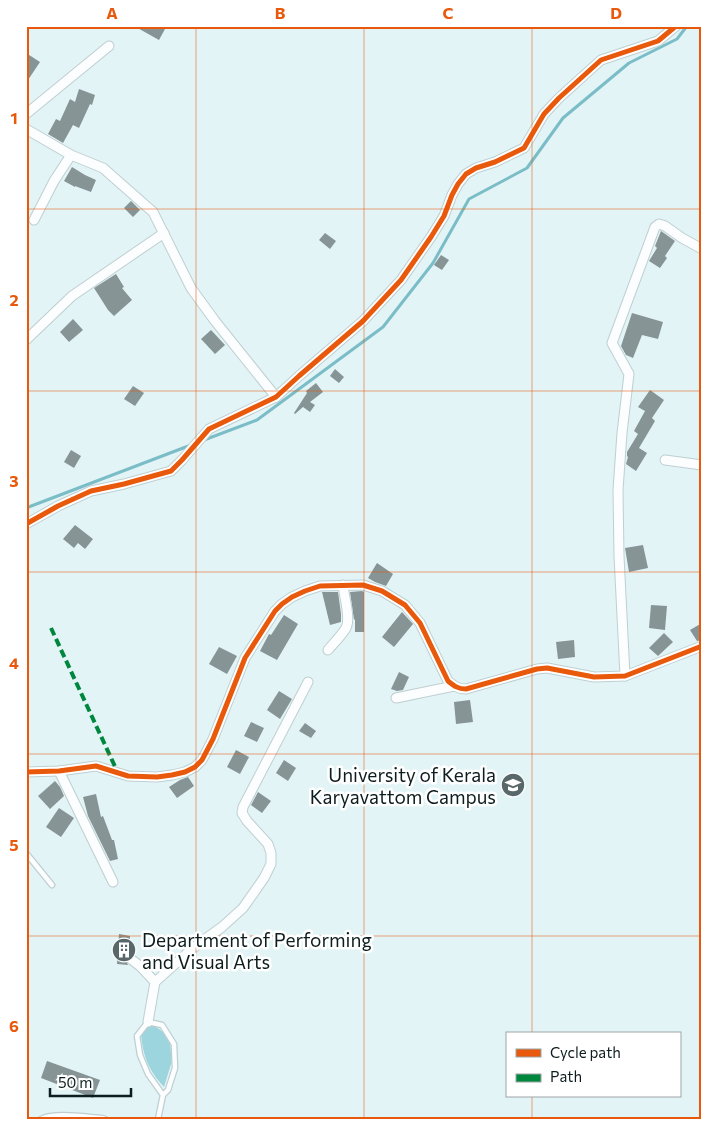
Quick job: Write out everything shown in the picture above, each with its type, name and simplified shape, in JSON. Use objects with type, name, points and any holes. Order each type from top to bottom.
[{"type":"street","points":[[26,524],[58,506],[91,491],[171,471],[209,429],[276,397],[363,321],[401,280],[444,216],[452,195],[466,174],[524,148],[544,114],[601,60],[658,41],[676,26]]},
{"type":"street","points":[[26,114],[109,46]]},
{"type":"street","points":[[26,129],[71,155],[104,168],[153,212],[191,288],[215,322],[276,397]]},
{"type":"street","points":[[34,220],[54,181],[71,155]]},
{"type":"street","points":[[625,676],[618,490],[629,374],[612,343],[654,227],[659,224],[665,226],[702,249]]},
{"type":"street","points":[[26,340],[72,296],[164,233]]},
{"type":"street","points":[[665,460],[702,465]]},
{"type":"street","points":[[328,650],[342,634],[348,623],[342,585]]},
{"type":"street","points":[[26,772],[59,772],[96,766],[128,776],[158,777],[186,772],[202,760],[213,739],[245,658],[275,612],[282,604],[305,591],[320,586],[363,585],[382,591],[405,605],[420,623],[448,681],[461,689],[547,668],[594,677],[625,676],[702,646]]},
{"type":"street","points":[[148,1022],[155,982],[192,948],[222,927],[242,908],[264,878],[271,864],[272,853],[268,844],[247,821],[242,813],[243,807],[308,682]]},
{"type":"street","points":[[396,698],[454,686]]},
{"type":"street","points":[[59,772],[113,882]]},
{"type":"street","points":[[132,960],[155,982]]},
{"type":"lane","points":[[26,853],[52,885]]},
{"type":"lane","points":[[158,1119],[163,1095],[168,1090],[175,1068],[174,1044],[162,1025],[148,1022],[137,1036],[140,1055],[148,1074],[163,1095]]},
{"type":"lane","points":[[41,1119],[59,1116],[105,1119]]},
{"type":"shaded area","points":[[148,1025],[155,1026],[163,1032],[170,1043],[172,1061],[164,1087],[154,1075],[143,1050],[141,1034]]},
{"type":"building","points":[[134,26],[159,26],[165,29],[159,40]]},
{"type":"building","points":[[26,53],[40,62],[26,83]]},
{"type":"building","points":[[79,89],[95,95],[92,105],[90,104],[79,128],[73,125],[63,143],[48,134],[56,119],[60,121],[70,99],[75,102]]},
{"type":"building","points":[[72,167],[96,180],[91,192],[64,181]]},
{"type":"building","points":[[131,201],[140,210],[133,217],[124,208]]},
{"type":"building","points":[[661,231],[675,241],[660,268],[649,261],[657,248],[655,246]]},
{"type":"building","points":[[325,233],[336,241],[330,249],[319,240]]},
{"type":"building","points":[[441,255],[449,260],[442,270],[434,265]]},
{"type":"building","points":[[116,274],[124,287],[122,288],[132,300],[114,316],[94,288]]},
{"type":"building","points":[[632,313],[663,322],[658,339],[642,335],[633,358],[626,355],[621,346]]},
{"type":"building","points":[[73,319],[83,330],[69,342],[60,332]]},
{"type":"building","points":[[211,330],[225,345],[215,354],[201,339]]},
{"type":"building","points":[[335,369],[344,377],[339,383],[330,376]]},
{"type":"building","points":[[316,383],[323,392],[310,402],[315,405],[310,412],[303,407],[295,414],[307,393],[306,391]]},
{"type":"building","points":[[133,386],[144,393],[135,406],[124,399]]},
{"type":"building","points":[[650,390],[664,400],[652,418],[655,421],[639,448],[647,453],[636,471],[626,464],[627,452],[638,434],[634,431],[645,411],[638,407]]},
{"type":"building","points":[[71,450],[81,456],[74,468],[64,462]]},
{"type":"building","points":[[75,525],[93,539],[85,549],[78,543],[74,548],[63,539]]},
{"type":"building","points":[[643,545],[648,568],[629,572],[625,548]]},
{"type":"building","points":[[377,563],[393,574],[386,586],[368,578]]},
{"type":"building","points":[[322,592],[338,592],[341,622],[330,625]]},
{"type":"building","points":[[350,592],[364,592],[364,632],[355,632],[355,619]]},
{"type":"building","points":[[651,605],[667,606],[665,630],[649,628]]},
{"type":"building","points":[[402,612],[413,624],[394,647],[382,637]]},
{"type":"building","points":[[284,615],[298,624],[277,660],[260,651],[269,634],[271,635]]},
{"type":"building","points":[[702,623],[702,640],[697,641],[690,630]]},
{"type":"building","points":[[664,633],[673,642],[658,656],[649,648]]},
{"type":"building","points":[[574,640],[575,657],[558,659],[556,642]]},
{"type":"building","points":[[219,647],[237,656],[227,674],[209,664]]},
{"type":"building","points":[[399,672],[409,677],[403,690],[397,691],[391,689]]},
{"type":"building","points":[[279,691],[292,699],[280,719],[267,710]]},
{"type":"building","points":[[470,700],[473,722],[456,724],[454,702]]},
{"type":"building","points":[[251,722],[264,728],[257,742],[244,736]]},
{"type":"building","points":[[305,723],[316,731],[311,738],[299,731]]},
{"type":"building","points":[[236,750],[249,757],[240,774],[227,767]]},
{"type":"building","points":[[284,760],[296,768],[288,781],[276,773]]},
{"type":"building","points":[[188,777],[194,786],[177,798],[169,787]]},
{"type":"building","points":[[55,781],[64,796],[50,809],[38,796]]},
{"type":"building","points":[[258,792],[271,801],[262,813],[251,805]]},
{"type":"building","points":[[96,794],[101,817],[103,816],[112,840],[114,840],[118,859],[110,861],[88,816],[83,797]]},
{"type":"building","points":[[59,808],[74,818],[61,837],[46,827]]},
{"type":"building","name":"Department of Performing and Visual Arts","points":[[119,934],[130,936],[129,955],[126,960],[128,965],[117,964]]},
{"type":"building","points":[[47,1061],[100,1080],[93,1098],[41,1078]]},
{"type":"waterway","points":[[204,440],[257,420],[383,327],[433,263],[469,199],[527,168],[563,118],[629,63],[677,39],[687,26]]},
{"type":"waterway","points":[[26,508],[191,445]]},
{"type":"marked path","points":[[51,628],[118,773]]},
{"type":"cycle path","points":[[26,524],[58,506],[91,491],[171,471],[209,429],[276,397],[363,321],[401,280],[444,216],[452,195],[466,174],[524,148],[544,114],[601,60],[658,41],[676,26]]},
{"type":"cycle path","points":[[26,772],[59,771],[96,766],[128,776],[157,777],[185,772],[195,767],[202,760],[213,739],[245,658],[275,611],[292,597],[320,586],[363,585],[382,591],[405,605],[420,623],[448,681],[456,687],[463,689],[547,668],[594,677],[625,676],[702,646]]},
{"type":"place","name":"University of Kerala Karyavattom Campus","points":[[513,785]]},
{"type":"place","name":"Department of Performing and Visual Arts","points":[[124,950]]}]
